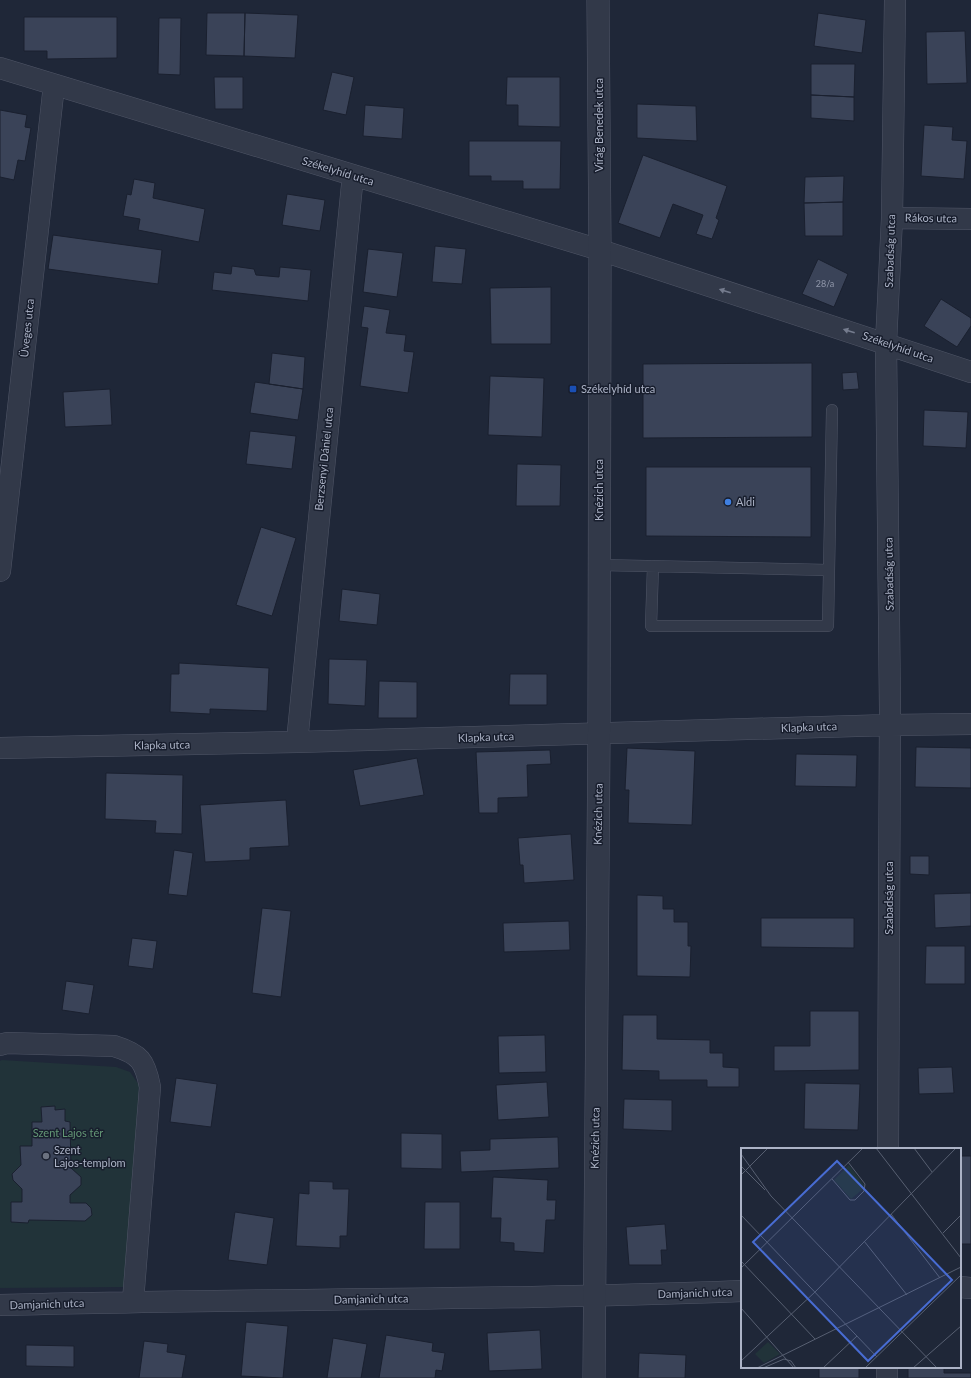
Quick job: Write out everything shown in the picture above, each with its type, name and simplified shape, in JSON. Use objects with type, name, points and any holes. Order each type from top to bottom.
[{"type":"street","name":"Virág Benedek utca","points":[[598,0],[600,250]]},
{"type":"street","name":"Szabadság utca","points":[[888,1148],[890,725],[886,343],[892,218],[895,0]]},
{"type":"street","name":"Székelyhíd utca","points":[[0,68],[600,250],[971,372]]},
{"type":"street","name":"Üveges utca","points":[[0,571],[54,85]]},
{"type":"street","name":"Berzsenyi Dániel utca","points":[[297,742],[352,175]]},
{"type":"street","name":"Rákos utca","points":[[892,218],[971,219]]},
{"type":"street","name":"Knézich utca","points":[[594,1378],[599,734],[600,250]]},
{"type":"street","name":"Klapka utca","points":[[0,748],[297,742],[971,724]]},
{"type":"street","points":[[0,1045],[7,1043],[114,1046],[129,1051],[140,1058],[147,1072],[150,1087],[133,1301]]},
{"type":"street","points":[[961,1287],[971,1288]]},
{"type":"street","name":"Damjanich utca","points":[[0,1305],[133,1301],[594,1297],[741,1291]]},
{"type":"lane","points":[[653,566],[651,626],[828,626],[832,410]]},
{"type":"lane","points":[[599,565],[828,570]]},
{"type":"green space","name":"Szent Lajos tér","points":[[0,1061],[116,1067],[130,1072],[139,1085],[126,1287],[0,1288]]},
{"type":"building","points":[[207,13],[245,13],[244,56],[206,55]]},
{"type":"building","points":[[245,13],[298,15],[295,58],[244,56]]},
{"type":"building","points":[[818,13],[866,20],[862,53],[814,46]]},
{"type":"building","points":[[24,17],[117,17],[117,58],[47,59],[47,51],[24,51]]},
{"type":"building","points":[[159,18],[181,18],[180,75],[158,74]]},
{"type":"building","points":[[965,31],[967,83],[927,84],[926,32]]},
{"type":"building","points":[[811,64],[855,64],[854,97],[811,95]]},
{"type":"building","points":[[332,72],[354,77],[346,115],[323,110]]},
{"type":"building","points":[[214,77],[243,77],[243,109],[215,109]]},
{"type":"building","points":[[507,77],[560,77],[560,127],[518,126],[518,105],[506,105]]},
{"type":"building","points":[[811,95],[854,97],[854,121],[811,118]]},
{"type":"building","points":[[637,104],[696,106],[697,141],[637,138]]},
{"type":"building","points":[[365,105],[404,108],[402,139],[363,136]]},
{"type":"building","points":[[0,110],[27,115],[25,127],[31,128],[25,161],[18,160],[14,180],[0,177]]},
{"type":"building","points":[[924,125],[953,127],[952,140],[967,141],[964,179],[921,176]]},
{"type":"building","points":[[469,141],[561,141],[560,189],[523,189],[523,181],[491,181],[491,176],[469,176]]},
{"type":"building","points":[[643,155],[727,186],[716,218],[719,220],[712,239],[696,234],[703,215],[673,204],[660,238],[618,223]]},
{"type":"building","points":[[844,176],[843,202],[804,203],[805,177]]},
{"type":"building","points":[[134,179],[155,183],[153,198],[205,209],[199,242],[138,230],[140,219],[123,216],[127,194],[131,195]]},
{"type":"building","points":[[287,194],[325,200],[320,231],[282,225]]},
{"type":"building","points":[[843,202],[843,236],[805,236],[804,203]]},
{"type":"building","points":[[53,235],[162,250],[158,284],[48,269]]},
{"type":"building","points":[[435,246],[466,249],[462,284],[432,282]]},
{"type":"building","points":[[368,249],[403,253],[397,297],[363,292]]},
{"type":"building","points":[[818,259],[848,274],[834,307],[802,294]]},
{"type":"building","points":[[232,266],[254,269],[256,275],[279,277],[280,267],[311,270],[308,301],[212,290],[214,272],[231,274]]},
{"type":"building","points":[[551,287],[551,344],[491,344],[490,288]]},
{"type":"building","points":[[941,299],[971,318],[971,326],[957,347],[924,326]]},
{"type":"building","points":[[364,306],[390,310],[386,333],[406,335],[404,351],[414,352],[408,393],[360,386],[368,328],[361,327]]},
{"type":"building","points":[[272,353],[305,357],[303,389],[269,384]]},
{"type":"building","points":[[812,363],[812,437],[643,438],[643,364]]},
{"type":"building","points":[[857,372],[859,389],[843,390],[842,373]]},
{"type":"building","points":[[490,376],[544,378],[542,437],[488,435]]},
{"type":"building","points":[[255,382],[303,389],[298,420],[250,413]]},
{"type":"building","points":[[110,389],[112,425],[65,427],[63,392]]},
{"type":"building","points":[[924,410],[968,412],[966,448],[923,446]]},
{"type":"building","points":[[250,431],[296,436],[292,469],[246,464]]},
{"type":"building","points":[[517,464],[561,465],[560,506],[516,506]]},
{"type":"building","name":"Aldi","points":[[646,467],[811,467],[811,537],[646,536]]},
{"type":"building","points":[[261,527],[296,538],[272,616],[236,605]]},
{"type":"building","points":[[342,589],[380,594],[377,625],[339,621]]},
{"type":"building","points":[[329,659],[367,660],[365,706],[328,704]]},
{"type":"building","points":[[179,663],[269,668],[267,711],[210,709],[210,714],[170,712],[171,674],[179,674]]},
{"type":"building","points":[[510,674],[547,674],[547,705],[509,705]]},
{"type":"building","points":[[379,681],[417,682],[417,718],[378,718]]},
{"type":"building","points":[[916,747],[971,748],[971,788],[915,787]]},
{"type":"building","points":[[627,748],[695,751],[692,825],[628,823],[629,790],[625,790]]},
{"type":"building","points":[[550,750],[551,764],[527,765],[528,797],[498,798],[498,813],[479,813],[476,752]]},
{"type":"building","points":[[796,754],[857,755],[856,787],[795,786]]},
{"type":"building","points":[[417,758],[424,795],[360,806],[353,770]]},
{"type":"building","points":[[106,773],[183,775],[182,834],[155,833],[156,821],[105,819]]},
{"type":"building","points":[[286,800],[289,846],[250,848],[250,860],[205,862],[200,805]]},
{"type":"building","points":[[571,834],[574,880],[524,883],[523,865],[520,865],[518,838]]},
{"type":"building","points":[[174,850],[193,853],[187,896],[168,894]]},
{"type":"building","points":[[910,856],[929,856],[929,875],[910,874]]},
{"type":"building","points":[[971,893],[971,926],[935,928],[934,894]]},
{"type":"building","points":[[637,895],[663,896],[663,909],[674,909],[674,922],[688,922],[688,946],[691,946],[690,977],[637,976]]},
{"type":"building","points":[[262,908],[291,911],[281,997],[252,993]]},
{"type":"building","points":[[761,918],[854,918],[854,948],[761,947]]},
{"type":"building","points":[[569,921],[570,950],[504,952],[503,923]]},
{"type":"building","points":[[132,938],[157,941],[153,969],[128,966]]},
{"type":"building","points":[[926,946],[965,946],[965,984],[925,984]]},
{"type":"building","points":[[66,981],[94,985],[89,1014],[62,1010]]},
{"type":"building","points":[[810,1011],[859,1011],[859,1070],[774,1071],[774,1046],[810,1046]]},
{"type":"building","points":[[623,1015],[657,1015],[657,1039],[710,1040],[710,1053],[723,1053],[723,1067],[739,1068],[739,1087],[707,1087],[707,1080],[659,1080],[659,1071],[622,1070]]},
{"type":"building","points":[[545,1035],[546,1072],[499,1073],[498,1036]]},
{"type":"building","points":[[952,1067],[954,1093],[919,1094],[918,1068]]},
{"type":"building","points":[[176,1078],[217,1084],[211,1127],[170,1122]]},
{"type":"building","points":[[547,1082],[549,1117],[498,1120],[496,1085]]},
{"type":"building","points":[[805,1083],[860,1084],[858,1130],[804,1129]]},
{"type":"building","points":[[624,1099],[672,1100],[672,1131],[623,1129]]},
{"type":"building","name":"Szent Lajos-templom","points":[[55,1106],[55,1110],[65,1109],[65,1121],[70,1122],[71,1168],[81,1177],[81,1185],[70,1195],[70,1203],[86,1203],[91,1208],[92,1215],[85,1221],[29,1220],[28,1223],[11,1222],[11,1202],[22,1202],[22,1189],[13,1180],[12,1174],[21,1165],[20,1146],[32,1146],[32,1122],[42,1122],[41,1107]]},
{"type":"building","points":[[401,1133],[442,1134],[442,1169],[401,1168]]},
{"type":"building","points":[[558,1137],[559,1168],[461,1172],[460,1151],[490,1150],[490,1139]]},
{"type":"building","points":[[961,1156],[971,1156],[971,1244],[961,1244]]},
{"type":"building","points":[[493,1177],[548,1180],[547,1200],[556,1200],[555,1220],[546,1220],[544,1253],[514,1251],[514,1243],[500,1242],[501,1218],[491,1218]]},
{"type":"building","points":[[309,1181],[333,1182],[333,1189],[349,1189],[347,1236],[340,1236],[340,1248],[296,1246],[299,1193],[309,1194]]},
{"type":"building","points":[[425,1202],[460,1202],[460,1249],[424,1249]]},
{"type":"building","points":[[235,1212],[274,1218],[267,1265],[228,1260]]},
{"type":"building","points":[[665,1224],[667,1250],[661,1250],[662,1265],[629,1265],[626,1227]]},
{"type":"building","points":[[246,1322],[288,1326],[283,1378],[241,1376]]},
{"type":"building","points":[[540,1330],[542,1369],[489,1371],[487,1333]]},
{"type":"building","points":[[386,1335],[433,1343],[432,1351],[445,1353],[442,1371],[436,1370],[435,1378],[379,1378]]},
{"type":"building","points":[[333,1338],[367,1344],[361,1378],[327,1378]]},
{"type":"building","points":[[144,1341],[168,1344],[167,1352],[186,1355],[182,1378],[139,1378]]},
{"type":"building","points":[[26,1345],[74,1346],[74,1367],[26,1366]]},
{"type":"building","points":[[639,1353],[686,1355],[685,1378],[638,1378]]},
{"type":"building","points":[[819,1368],[859,1368],[859,1378],[819,1378]]},
{"type":"building","points":[[908,1368],[944,1368],[944,1373],[971,1373],[971,1378],[908,1378]]},
{"type":"place","name":"Székelyhíd utca","points":[[573,389]]},
{"type":"place","name":"Aldi","points":[[728,502]]},
{"type":"place","name":"Szent Lajos-templom","points":[[46,1156]]}]
